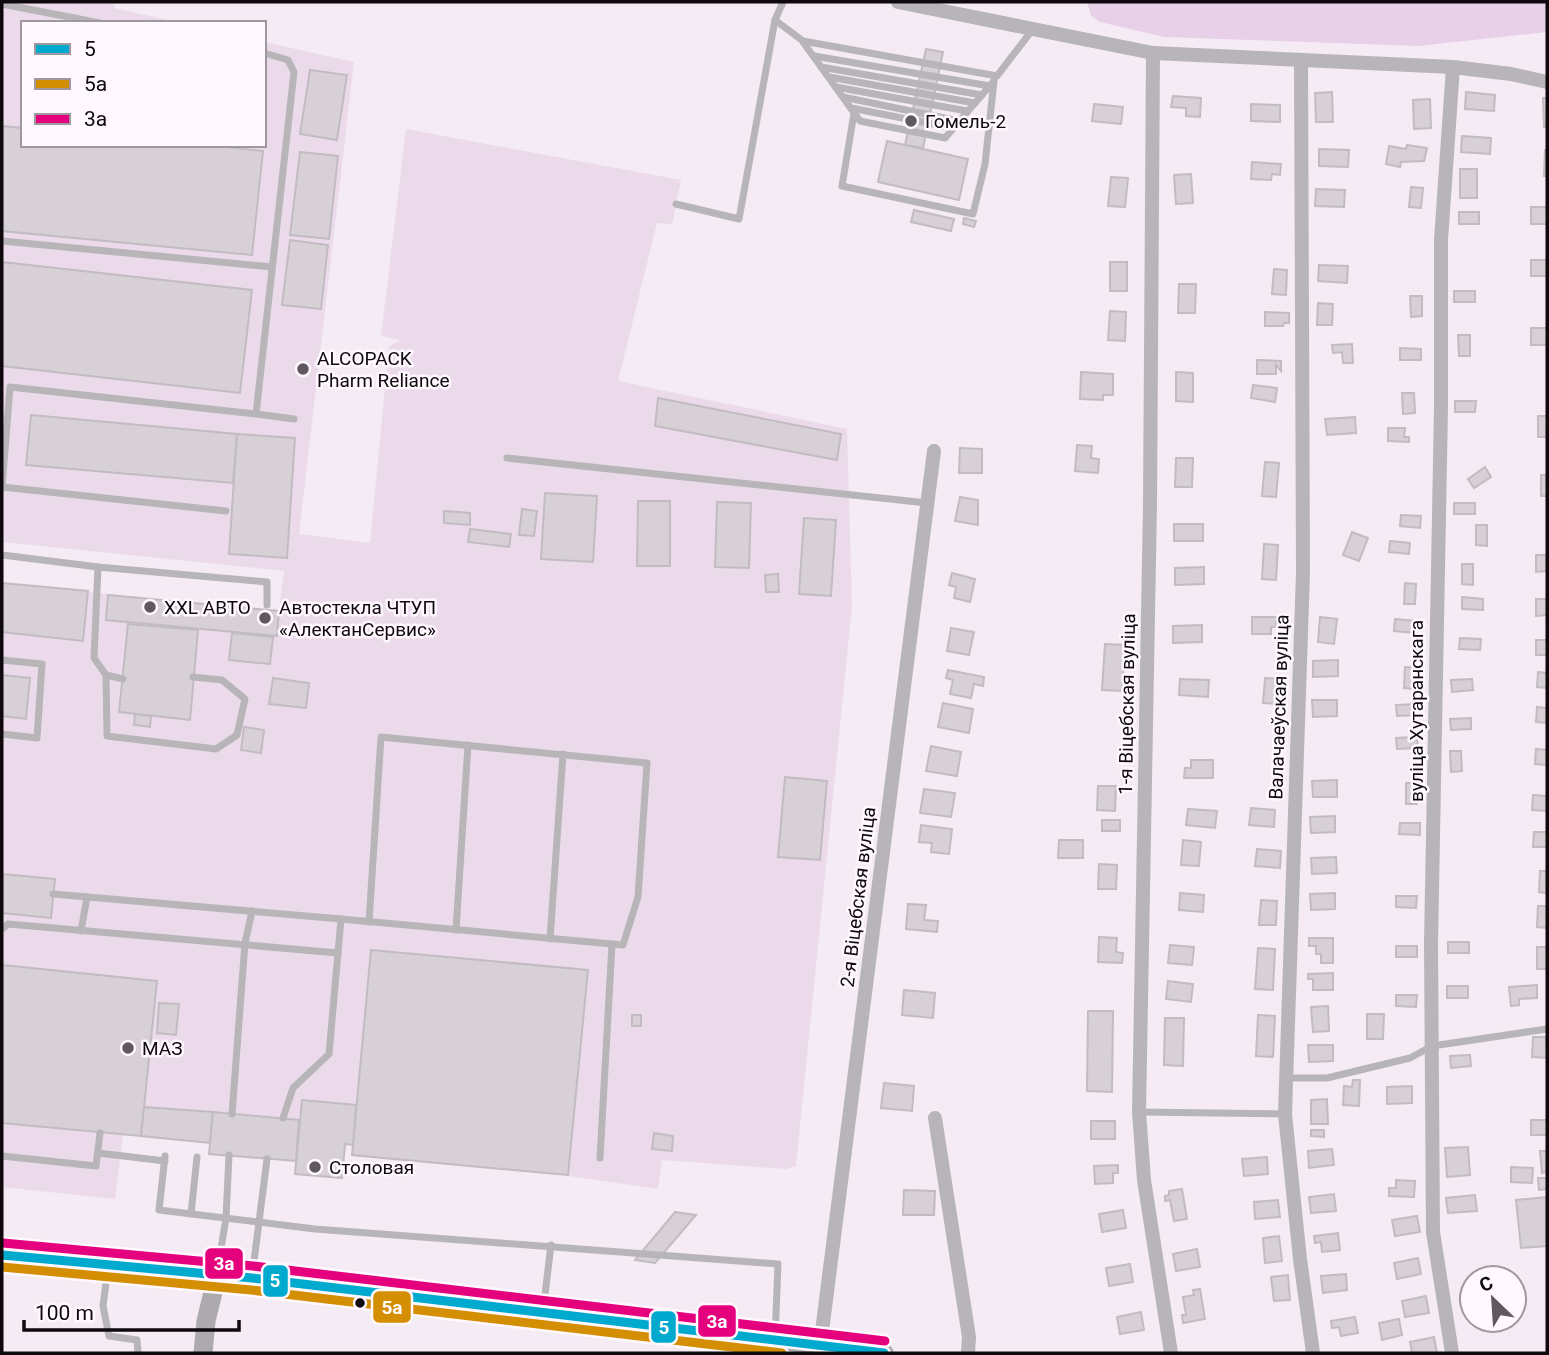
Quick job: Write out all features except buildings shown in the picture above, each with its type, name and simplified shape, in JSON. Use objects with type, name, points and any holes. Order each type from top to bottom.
[{"type":"main road","points":[[2,1255],[252,1278],[882,1353]]},
{"type":"main road","points":[[203,1353],[206,1321],[217,1276]]},
{"type":"street","points":[[898,2],[1153,53],[1453,67],[1511,74],[1547,82]]},
{"type":"street","name":"1-я Віцебская вуліца","points":[[1153,53],[1150,504],[1139,1112],[1144,1181],[1171,1353]]},
{"type":"street","name":"Валачаеўская вуліца","points":[[1301,61],[1303,572],[1285,1114],[1313,1353]]},
{"type":"street","name":"вуліца Хутаранскага","points":[[1452,1353],[1433,1232],[1432,1046],[1441,240],[1453,67]]},
{"type":"street","name":"2-я Віцебская вуліца","points":[[820,1347],[934,451]]},
{"type":"street","points":[[935,1118],[969,1337],[968,1353]]},
{"type":"lane","points":[[676,204],[739,219],[775,20],[783,2]]},
{"type":"lane","points":[[2,4],[90,21]]},
{"type":"lane","points":[[775,20],[803,41],[852,110],[842,186],[973,214],[985,164],[994,81]]},
{"type":"lane","points":[[852,110],[953,128],[1034,29]]},
{"type":"lane","points":[[803,41],[994,81]]},
{"type":"lane","points":[[256,414],[294,72],[288,60],[266,54]]},
{"type":"lane","points":[[813,55],[994,81]]},
{"type":"lane","points":[[821,67],[982,95]]},
{"type":"lane","points":[[828,77],[975,103]]},
{"type":"lane","points":[[836,87],[967,111]]},
{"type":"lane","points":[[843,97],[959,121]]},
{"type":"lane","points":[[2,241],[272,267]]},
{"type":"lane","points":[[226,511],[2,486],[6,386],[294,419]]},
{"type":"lane","points":[[507,458],[927,503]]},
{"type":"lane","points":[[2,555],[98,567],[267,582],[267,605]]},
{"type":"lane","points":[[98,567],[94,658],[106,675],[107,736],[216,749],[237,735],[245,699],[222,680],[193,677]]},
{"type":"lane","points":[[2,660],[42,664],[37,738],[2,734]]},
{"type":"lane","points":[[106,675],[123,679]]},
{"type":"lane","points":[[53,894],[623,945],[638,897],[647,763],[381,737],[369,922]]},
{"type":"lane","points":[[456,930],[468,744]]},
{"type":"lane","points":[[550,939],[563,754]]},
{"type":"lane","points":[[81,930],[87,897]]},
{"type":"lane","points":[[232,1114],[245,943],[252,911]]},
{"type":"lane","points":[[283,1118],[293,1088],[329,1054],[341,919]]},
{"type":"lane","points":[[2,929],[8,924],[338,953]]},
{"type":"lane","points":[[600,1158],[612,944]]},
{"type":"lane","points":[[1286,1078],[1327,1078],[1410,1058],[1432,1046],[1547,1029]]},
{"type":"lane","points":[[1139,1112],[1285,1114]]},
{"type":"lane","points":[[2,1156],[96,1166],[100,1133]]},
{"type":"lane","points":[[97,1153],[165,1158],[159,1210],[257,1223],[778,1264],[775,1341]]},
{"type":"lane","points":[[217,1276],[226,1219],[229,1155]]},
{"type":"lane","points":[[191,1214],[197,1157]]},
{"type":"lane","points":[[252,1278],[267,1159]]},
{"type":"lane","points":[[543,1314],[551,1245]]},
{"type":"lane","points":[[108,1266],[103,1306],[109,1336],[137,1340],[138,1353]]},
{"type":"shaded area","points":[[2,2],[115,2],[114,8],[172,21],[21,21],[21,147],[266,147],[266,42],[354,62],[299,534],[370,543],[389,346],[400,340],[381,336],[406,129],[681,180],[672,224],[657,223],[618,381],[847,429],[852,606],[796,1166],[786,1169],[662,1160],[658,1189],[569,1176],[352,1155],[353,1145],[346,1144],[342,1178],[295,1174],[295,1161],[209,1154],[209,1143],[123,1135],[115,1199],[2,1187],[2,583],[279,611],[284,571],[2,542]]},
{"type":"shaded area","points":[[1087,2],[1547,2],[1547,32],[1419,46],[1164,37],[1100,22],[1091,16]]},
{"type":"transit line","name":"3а","points":[[3,1243],[253,1266],[885,1341]]},
{"type":"transit line","name":"5","points":[[2,1255],[252,1278],[884,1353]]},
{"type":"transit line","name":"5а","points":[[2,1267],[251,1290],[782,1353]]},
{"type":"place","name":"Гомель-2","points":[[911,121]]},
{"type":"place","name":"ALCOPACK Pharm Reliance","points":[[303,369]]},
{"type":"place","name":"XXL АВТО","points":[[150,607]]},
{"type":"place","name":"Автостекла ЧТУП «АлектанСервис»","points":[[265,618]]},
{"type":"place","name":"МАЗ","points":[[128,1048]]},
{"type":"place","name":"Столовая","points":[[315,1167]]}]
